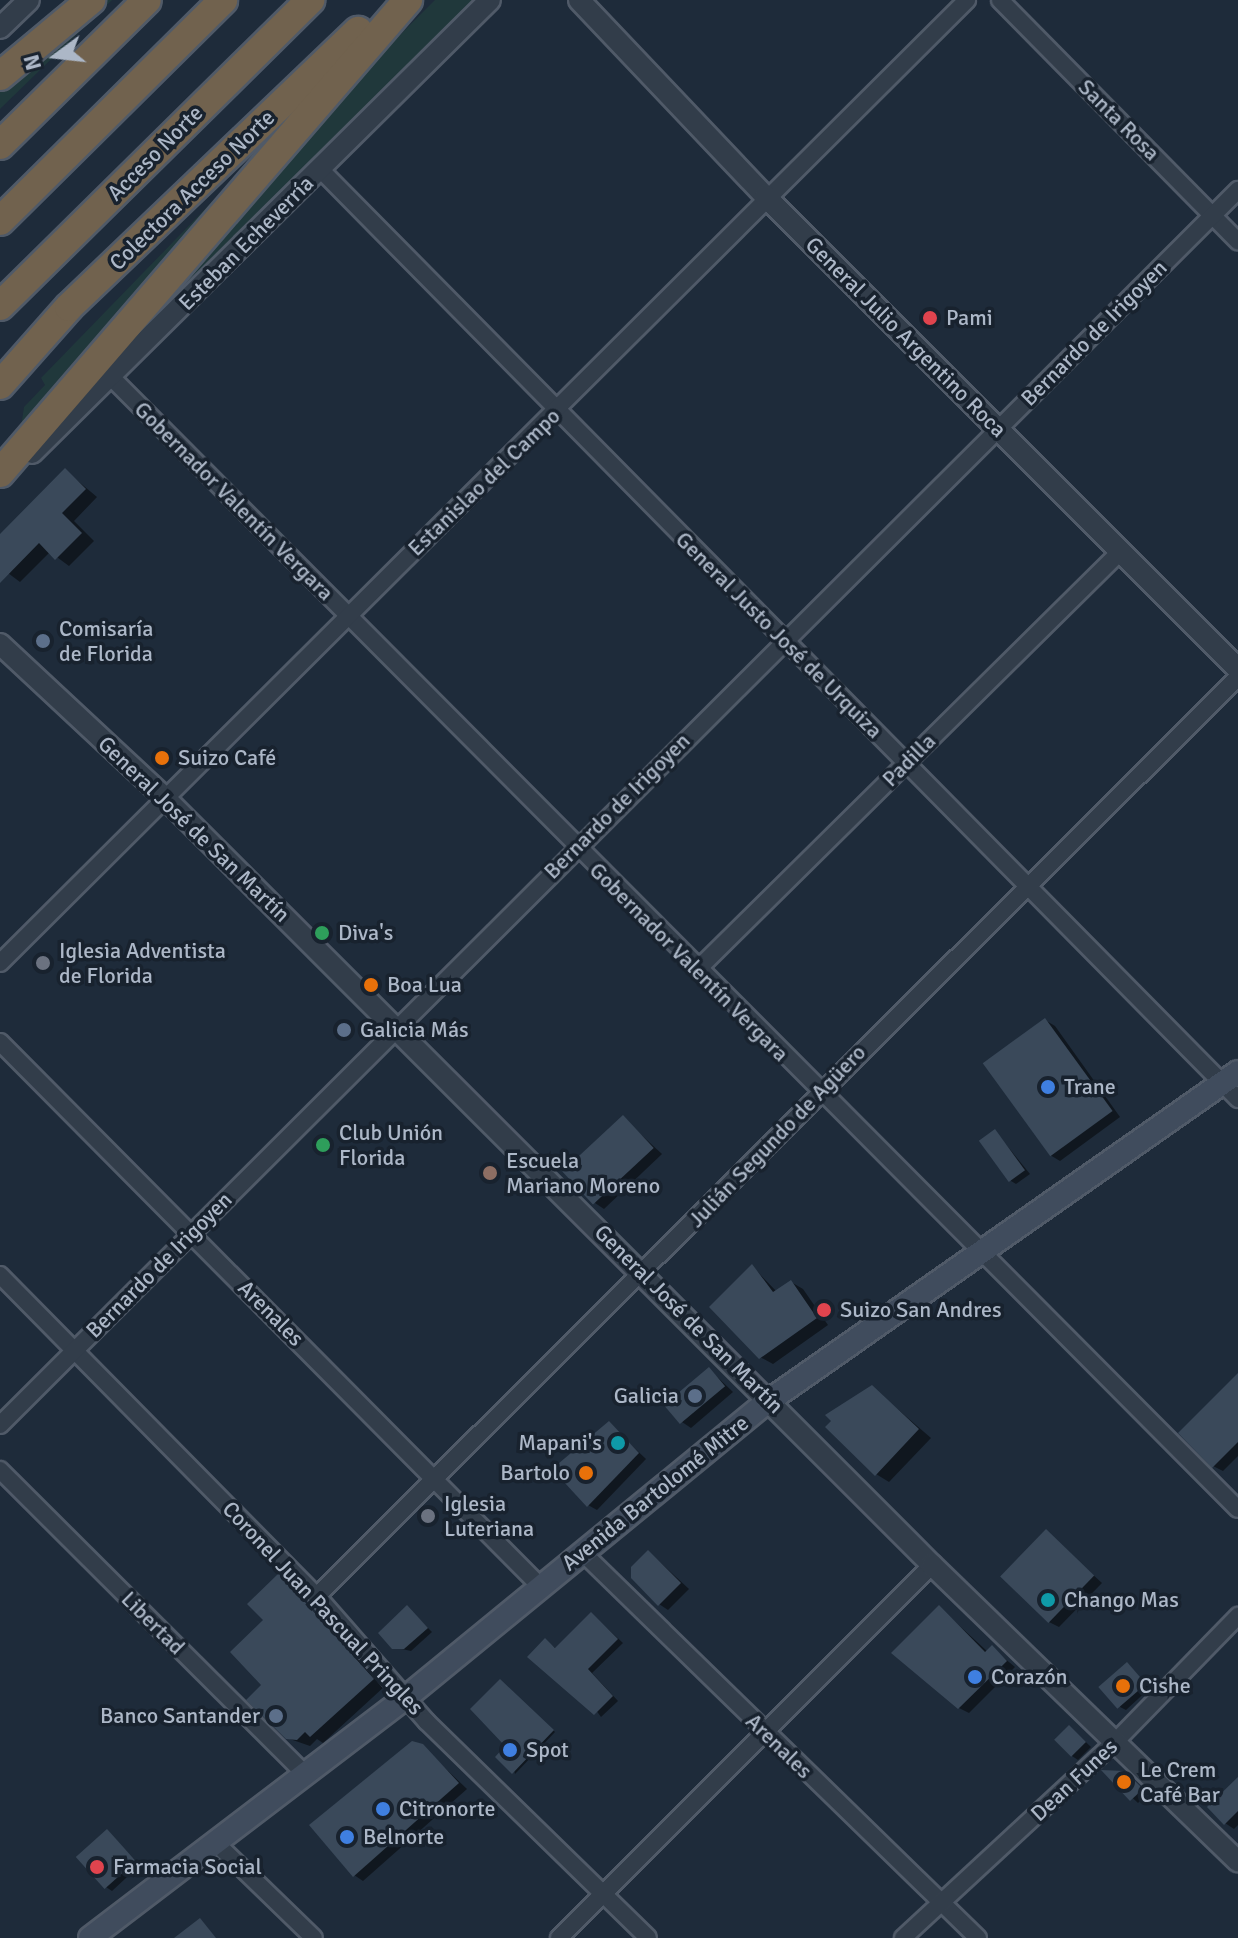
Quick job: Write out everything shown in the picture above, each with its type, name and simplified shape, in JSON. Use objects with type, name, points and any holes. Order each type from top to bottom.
[{"type":"highway","points":[[0,76],[91,0]]},
{"type":"highway","points":[[0,145],[147,0]]},
{"type":"highway","points":[[0,221],[223,0]]},
{"type":"highway","name":"Acceso Norte","points":[[0,306],[310,0]]},
{"type":"highway","name":"Colectora Acceso Norte","points":[[0,385],[69,307],[390,0]]},
{"type":"highway","points":[[0,473],[408,0]]},
{"type":"main road","name":"Avenida Bartolomé Mitre","points":[[90,1938],[409,1695],[770,1400],[980,1254],[1233,1085]]},
{"type":"street","points":[[0,28],[29,0]]},
{"type":"street","name":"Esteban Echeverría","points":[[0,483],[111,377],[490,0]]},
{"type":"street","name":"General Julio Argentino Roca","points":[[579,0],[765,196],[1238,669]]},
{"type":"street","name":"Estanislao del Campo","points":[[0,963],[346,616],[558,411],[765,196],[967,0]]},
{"type":"street","name":"Santa Rosa","points":[[1000,0],[1238,241]]},
{"type":"street","name":"General Justo José de Urquiza","points":[[320,169],[782,640],[1233,1085]]},
{"type":"street","name":"Bernardo de Irigoyen","points":[[0,1425],[782,640],[1238,190]]},
{"type":"street","name":"Gobernador Valentín Vergara","points":[[111,377],[575,848],[1238,1509]]},
{"type":"street","name":"Padilla","points":[[698,969],[1121,551]]},
{"type":"street","name":"General José de San Martín","points":[[0,644],[165,798],[645,1274],[932,1565],[1238,1862]]},
{"type":"street","name":"Julián Segundo de Agüero","points":[[317,1596],[645,1274],[819,1091],[1238,677]]},
{"type":"street","name":"Arenales","points":[[0,1042],[540,1586]]},
{"type":"street","name":"Coronel Juan Pascual Pringles","points":[[0,1275],[317,1596],[409,1695],[426,1721],[648,1938]]},
{"type":"street","name":"Libertad","points":[[0,1470],[306,1775]]},
{"type":"street","name":"Arenales","points":[[582,1552],[978,1938]]},
{"type":"street","points":[[559,1938],[767,1734],[932,1565]]},
{"type":"street","name":"Dean Funes","points":[[903,1938],[1116,1741],[1238,1616]]},
{"type":"street","points":[[216,1843],[314,1938]]},
{"type":"green space","points":[[100,0],[112,0],[0,109],[0,86]]},
{"type":"green space","points":[[435,0],[481,0],[107,370],[345,90]]},
{"type":"green space","points":[[240,173],[21,427],[24,407],[45,385],[41,378]]},
{"type":"building","points":[[65,468],[86,489],[62,513],[82,533],[55,560],[39,543],[0,583],[0,534]]},
{"type":"building","name":"Trane","points":[[1045,1018],[1113,1111],[1050,1156],[983,1063]]},
{"type":"building","points":[[623,1115],[654,1148],[593,1205],[562,1172]]},
{"type":"building","points":[[995,1129],[1025,1170],[1009,1182],[979,1141]]},
{"type":"building","points":[[752,1264],[773,1292],[791,1280],[817,1318],[759,1359],[709,1307]]},
{"type":"building","name":"Galicia","points":[[709,1367],[725,1386],[680,1424],[664,1405]]},
{"type":"building","points":[[1238,1373],[1238,1442],[1212,1468],[1178,1433]]},
{"type":"building","points":[[872,1385],[919,1429],[875,1476],[825,1427],[831,1421],[825,1415]]},
{"type":"building","name":"Bartolo","points":[[609,1421],[639,1453],[587,1507],[552,1469]]},
{"type":"building","name":"Chango Mas","points":[[1046,1529],[1094,1576],[1048,1623],[1000,1576]]},
{"type":"building","points":[[648,1550],[681,1583],[658,1606],[631,1578],[631,1567]]},
{"type":"building","points":[[279,1573],[374,1679],[310,1737],[305,1732],[297,1740],[286,1739],[246,1700],[261,1685],[230,1652],[263,1620],[247,1604]]},
{"type":"building","points":[[407,1605],[428,1628],[404,1649],[392,1649],[378,1633]]},
{"type":"building","points":[[939,1605],[985,1652],[992,1645],[1007,1661],[958,1709],[891,1653]]},
{"type":"building","points":[[591,1612],[618,1639],[588,1669],[613,1696],[594,1715],[527,1657],[545,1638],[555,1648]]},
{"type":"building","name":"Cishe","points":[[1127,1662],[1146,1684],[1117,1709],[1098,1687]]},
{"type":"building","points":[[500,1679],[554,1730],[512,1774],[495,1757],[505,1746],[470,1709]]},
{"type":"building","points":[[1069,1725],[1086,1742],[1071,1757],[1054,1740]]},
{"type":"building","points":[[412,1741],[423,1744],[459,1783],[353,1877],[309,1825]]},
{"type":"building","name":"Le Crem Café Bar","points":[[1101,1770],[1125,1771],[1143,1789],[1130,1801]]},
{"type":"building","points":[[1238,1777],[1238,1811],[1224,1825],[1207,1807]]},
{"type":"building","points":[[107,1829],[136,1861],[105,1889],[76,1857]]},
{"type":"building","points":[[200,1918],[216,1938],[174,1938]]},
{"type":"place","name":"Pami","points":[[930,318]]},
{"type":"place","name":"Comisaría de Florida","points":[[43,641]]},
{"type":"place","name":"Suizo Café","points":[[162,758]]},
{"type":"place","name":"Diva's","points":[[322,933]]},
{"type":"place","name":"Iglesia Adventista de Florida","points":[[43,963]]},
{"type":"place","name":"Boa Lua","points":[[371,985]]},
{"type":"place","name":"Galicia Más","points":[[344,1030]]},
{"type":"place","name":"Trane","points":[[1048,1087]]},
{"type":"place","name":"Club Unión Florida","points":[[323,1145]]},
{"type":"place","name":"Escuela Mariano Moreno","points":[[490,1173]]},
{"type":"place","name":"Suizo San Andres","points":[[824,1310]]},
{"type":"place","name":"Galicia","points":[[695,1396]]},
{"type":"place","name":"Mapani's","points":[[618,1443]]},
{"type":"place","name":"Bartolo","points":[[586,1473]]},
{"type":"place","name":"Iglesia Luteriana","points":[[428,1516]]},
{"type":"place","name":"Chango Mas","points":[[1048,1600]]},
{"type":"place","name":"Corazón","points":[[975,1677]]},
{"type":"place","name":"Cishe","points":[[1123,1686]]},
{"type":"place","name":"Banco Santander","points":[[276,1716]]},
{"type":"place","name":"Spot","points":[[510,1750]]},
{"type":"place","name":"Le Crem Café Bar","points":[[1124,1782]]},
{"type":"place","name":"Citronorte","points":[[383,1809]]},
{"type":"place","name":"Belnorte","points":[[347,1837]]},
{"type":"place","name":"Farmacia Social","points":[[97,1867]]}]
